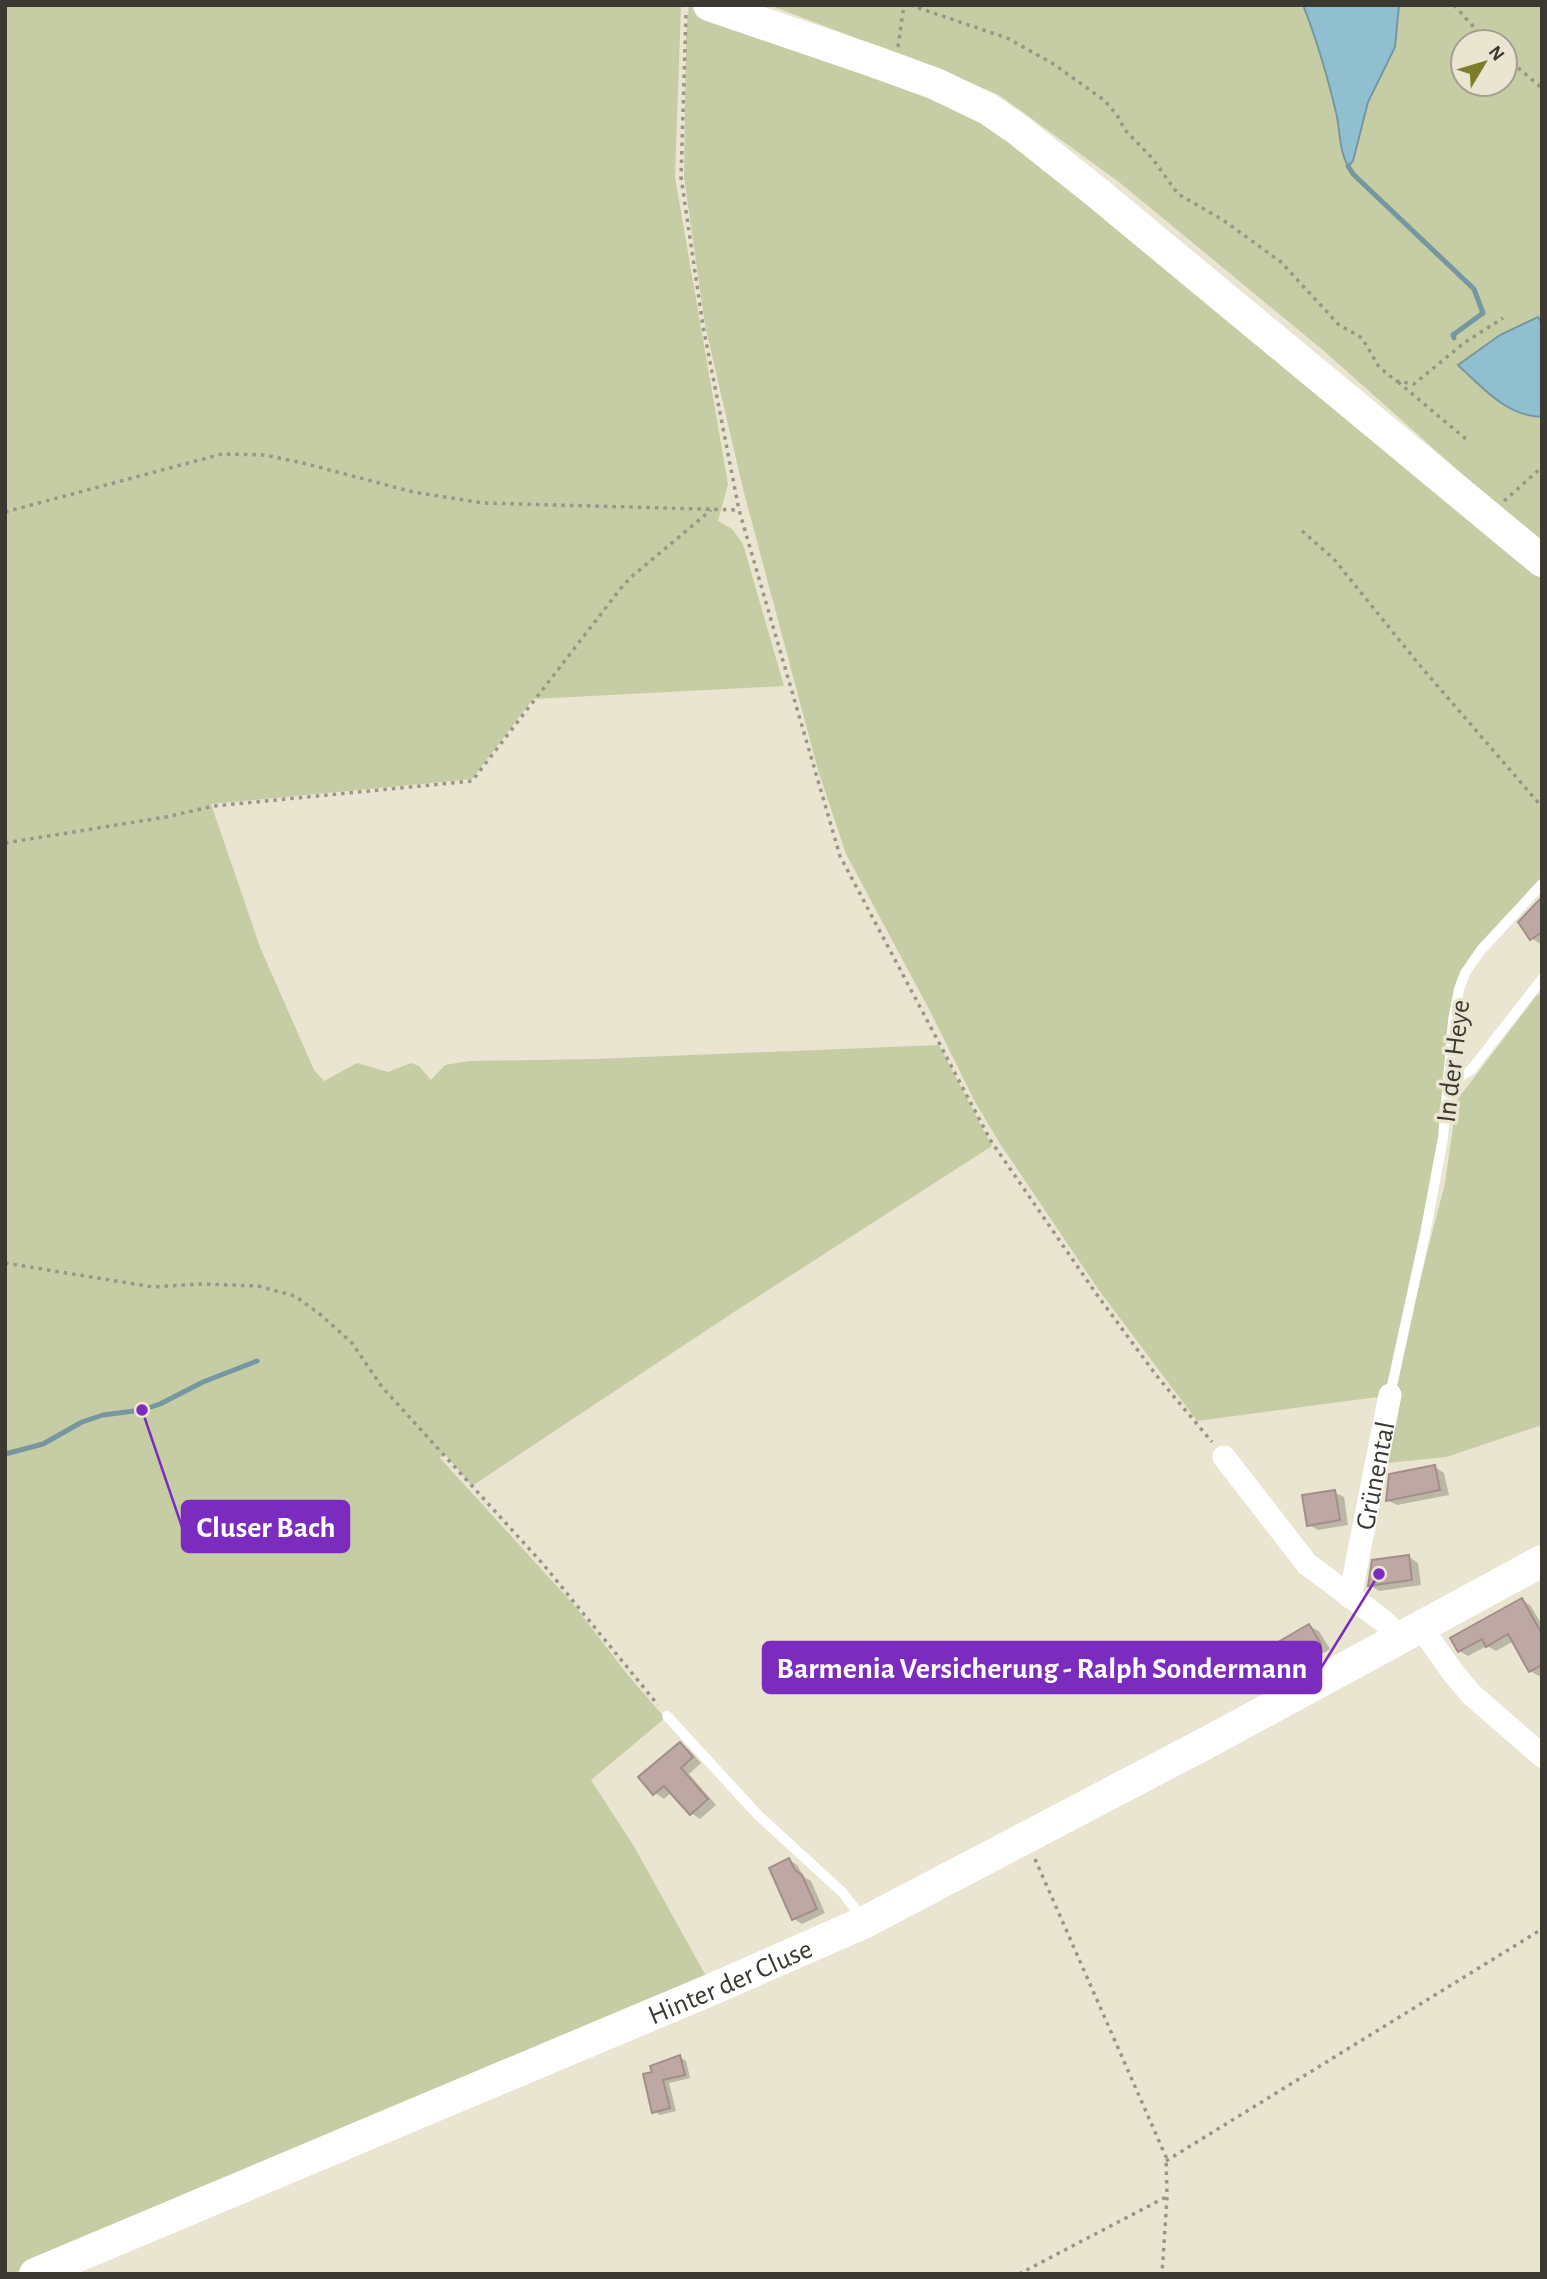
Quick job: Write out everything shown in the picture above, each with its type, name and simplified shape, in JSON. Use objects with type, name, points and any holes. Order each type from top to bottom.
[{"type":"main road","points":[[709,5],[936,84],[988,109],[1069,170],[1542,561]]},
{"type":"main road","points":[[1410,1632],[1542,1561]]},
{"type":"main road","name":"Hinter der Cluse","points":[[35,2274],[865,1922],[1410,1632]]},
{"type":"street","name":"Grünental","points":[[1350,1597],[1390,1395]]},
{"type":"street","points":[[1224,1457],[1307,1564],[1382,1619],[1410,1632],[1472,1695],[1542,1756]]},
{"type":"lane","name":"In der Heye","points":[[1390,1395],[1443,1138],[1453,1021],[1459,989],[1465,973],[1481,950],[1542,884]]},
{"type":"lane","points":[[1448,1084],[1471,1070],[1542,979]]},
{"type":"lane","points":[[667,1716],[758,1815],[842,1892],[865,1922]]},
{"type":"path","points":[[686,5],[681,177],[703,326],[740,510],[840,856],[991,1141],[1094,1292],[1224,1457]]},
{"type":"path","points":[[898,49],[904,5]]},
{"type":"path","points":[[910,5],[1007,38],[1052,63],[1104,100],[1178,194],[1223,220],[1281,262],[1338,324],[1362,338],[1379,367],[1467,440]]},
{"type":"path","points":[[1454,5],[1475,28]]},
{"type":"path","points":[[1519,69],[1542,88]]},
{"type":"path","points":[[1396,381],[1414,384],[1464,343],[1503,318]]},
{"type":"path","points":[[5,512],[222,454],[265,455],[413,492],[483,503],[740,510]]},
{"type":"path","points":[[1499,505],[1542,467]]},
{"type":"path","points":[[5,844],[166,817],[214,806],[472,781],[621,588],[711,510]]},
{"type":"path","points":[[1302,531],[1333,558],[1417,662],[1542,807]]},
{"type":"path","points":[[5,1263],[153,1287],[203,1284],[258,1286],[295,1296],[352,1343],[382,1387],[543,1564],[667,1716]]},
{"type":"path","points":[[1026,1838],[1166,2161],[1167,2197],[1162,2274]]},
{"type":"path","points":[[1166,2161],[1542,1929]]},
{"type":"path","points":[[1019,2274],[1167,2197]]},
{"type":"green space","points":[[5,5],[681,5],[675,177],[728,484],[718,521],[732,529],[743,544],[784,686],[533,699],[472,779],[211,804],[260,947],[314,1070],[324,1081],[357,1063],[388,1072],[411,1063],[419,1066],[431,1080],[445,1065],[469,1061],[594,1059],[939,1045],[992,1146],[731,1314],[472,1486],[444,1453],[440,1458],[574,1605],[665,1718],[591,1780],[635,1848],[706,1976],[686,1987],[12,2274],[5,2274]]},
{"type":"green space","points":[[689,5],[862,66],[987,115],[1301,371],[1542,579],[1542,877],[1492,931],[1462,974],[1439,1139],[1421,1235],[1385,1396],[1197,1421],[1098,1289],[999,1142],[975,1102],[846,854],[818,770],[743,489],[705,325],[684,177]]},
{"type":"green space","points":[[769,5],[1303,5],[1324,68],[1341,144],[1349,165],[1353,161],[1368,102],[1395,47],[1399,5],[1542,5],[1542,323],[1537,317],[1458,365],[1485,391],[1506,406],[1517,412],[1542,417],[1542,545],[1324,351],[1119,182],[999,95],[941,70]]},
{"type":"green space","points":[[1542,994],[1542,1425],[1446,1457],[1378,1464],[1405,1339],[1445,1183],[1457,1100],[1537,995]]},
{"type":"water","points":[[1303,5],[1399,5],[1395,47],[1368,102],[1353,161],[1348,166],[1325,71]]},
{"type":"water","points":[[1538,317],[1542,323],[1542,417],[1517,412],[1506,406],[1458,365],[1500,335]]},
{"type":"building","points":[[1542,897],[1542,932],[1530,940],[1518,922]]},
{"type":"building","points":[[1435,1465],[1440,1490],[1386,1501],[1389,1474]]},
{"type":"building","points":[[1335,1490],[1340,1520],[1307,1526],[1302,1495]]},
{"type":"building","points":[[1409,1555],[1412,1580],[1368,1586],[1372,1560]]},
{"type":"building","points":[[1522,1598],[1542,1634],[1542,1665],[1529,1672],[1508,1634],[1486,1647],[1482,1639],[1458,1652],[1450,1638]]},
{"type":"building","points":[[1309,1624],[1321,1644],[1290,1662],[1278,1642]]},
{"type":"building","points":[[680,1742],[693,1757],[681,1768],[708,1799],[690,1815],[664,1786],[653,1795],[638,1777]]},
{"type":"building","points":[[789,1858],[795,1870],[802,1875],[817,1909],[792,1920],[769,1868]]},
{"type":"building","points":[[680,2055],[685,2075],[663,2080],[670,2108],[652,2113],[643,2074],[652,2072],[650,2066]]},
{"type":"waterway","points":[[1348,166],[1353,174],[1474,289],[1483,313],[1453,335],[1454,338]]},
{"type":"waterway","points":[[5,1454],[43,1444],[82,1422],[103,1415],[142,1410],[160,1404],[203,1382],[257,1361]]},
{"type":"place","name":"Cluser Bach","points":[[142,1410]]},
{"type":"place","name":"Barmenia Versicherung - Ralph Sondermann","points":[[1379,1574]]}]
